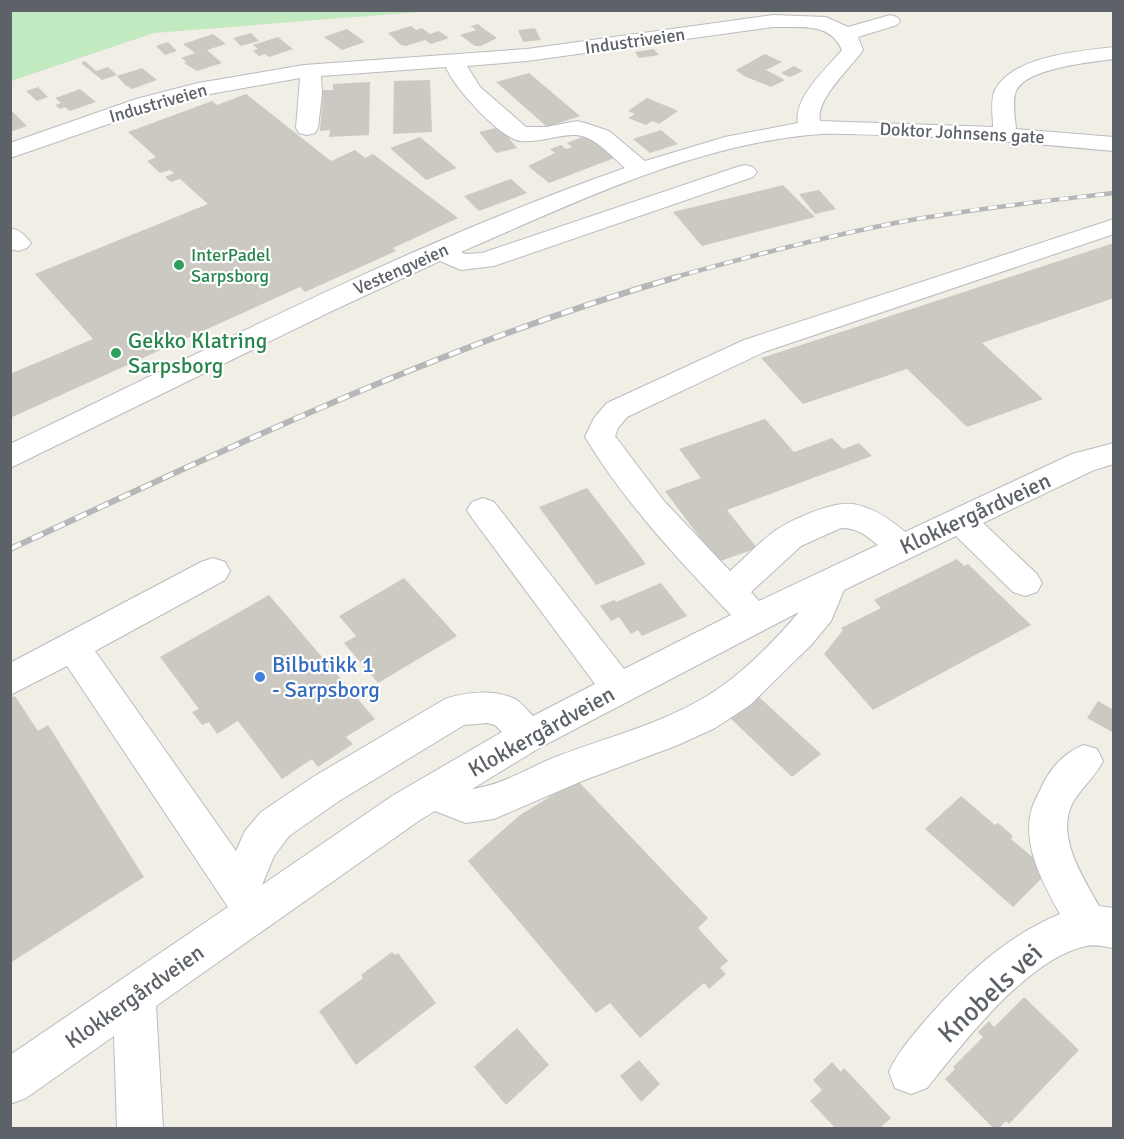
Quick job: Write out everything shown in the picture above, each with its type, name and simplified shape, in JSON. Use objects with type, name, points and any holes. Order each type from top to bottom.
[{"type":"street","name":"Industriveien","points":[[10,151],[144,104],[248,80],[310,71],[527,56],[772,21],[826,23],[846,34]]},
{"type":"street","points":[[810,128],[807,114],[812,100],[853,50],[846,34],[890,21]]},
{"type":"street","points":[[1005,134],[1005,91],[1015,79],[1054,63],[1113,53]]},
{"type":"street","points":[[455,61],[457,72],[465,83],[521,134],[546,134],[577,128],[601,136],[642,170]]},
{"type":"street","points":[[307,128],[311,93],[310,71]]},
{"type":"street","name":"Doktor Johnsens gate","points":[[810,128],[928,129],[1113,144]]},
{"type":"street","name":"Vestengveien","points":[[10,457],[368,283],[440,251],[642,170],[726,144],[810,128]]},
{"type":"street","points":[[440,251],[460,262],[485,261],[745,172]]},
{"type":"street","points":[[755,618],[653,510],[610,453],[600,437],[604,425],[617,410],[754,346],[1113,226]]},
{"type":"street","name":"Klokkergårdveien","points":[[10,1082],[134,996],[247,902],[528,736],[755,618],[1083,462],[1113,453]]},
{"type":"street","points":[[483,510],[618,688]]},
{"type":"street","points":[[730,591],[766,556],[790,537],[837,516],[853,516],[874,524],[902,548]]},
{"type":"street","points":[[959,520],[1025,583]]},
{"type":"street","points":[[10,680],[213,571]]},
{"type":"street","points":[[435,790],[454,803],[475,807],[684,726],[722,706],[799,636],[820,612],[827,598],[829,583]]},
{"type":"street","points":[[72,646],[247,902]]},
{"type":"street","points":[[247,902],[259,844],[275,824],[326,789],[458,710],[486,708],[505,711],[528,736]]},
{"type":"street","points":[[1084,761],[1059,790],[1048,816],[1050,852],[1100,927]]},
{"type":"street","name":"Knobels vei","points":[[911,1072],[960,1013],[1042,942],[1100,927]]},
{"type":"street","points":[[134,996],[140,1128]]},
{"type":"green space","points":[[10,11],[432,11],[154,33],[11,81]]},
{"type":"building","points":[[478,24],[497,38],[481,46],[475,46],[460,35],[476,30],[471,26]]},
{"type":"building","points":[[411,26],[416,30],[422,28],[430,34],[439,31],[449,38],[431,44],[425,40],[406,46],[401,45],[388,33]]},
{"type":"building","points":[[535,28],[541,40],[523,42],[518,30]]},
{"type":"building","points":[[347,29],[365,42],[342,50],[324,37]]},
{"type":"building","points":[[251,33],[259,41],[241,46],[233,38]]},
{"type":"building","points":[[213,34],[226,44],[207,50],[222,63],[197,71],[184,63],[187,62],[181,58],[195,53],[183,44]]},
{"type":"building","points":[[278,37],[293,49],[269,57],[265,54],[259,56],[253,51],[258,49],[253,45]]},
{"type":"building","points":[[168,42],[177,51],[165,55],[156,46]]},
{"type":"building","points":[[654,49],[659,55],[639,58],[635,52]]},
{"type":"building","points":[[765,54],[782,62],[766,70],[785,80],[771,87],[744,76],[736,70]]},
{"type":"building","points":[[85,61],[96,71],[108,67],[117,75],[102,80],[81,63]]},
{"type":"building","points":[[794,66],[803,71],[790,77],[781,73]]},
{"type":"building","points":[[142,68],[157,80],[132,89],[117,76]]},
{"type":"building","points":[[529,73],[580,116],[547,127],[496,82]]},
{"type":"building","points":[[430,80],[432,132],[393,134],[394,81]]},
{"type":"building","points":[[370,82],[369,135],[329,137],[330,130],[320,131],[323,90],[333,90],[333,84]]},
{"type":"building","points":[[38,87],[48,97],[37,101],[26,91]]},
{"type":"building","points":[[80,89],[96,102],[70,111],[65,107],[60,109],[55,105],[61,103],[55,98]]},
{"type":"building","points":[[246,94],[331,161],[355,150],[365,158],[373,154],[458,218],[393,248],[396,251],[305,292],[300,287],[10,418],[10,374],[93,339],[35,274],[208,204],[180,179],[171,182],[165,177],[174,173],[170,170],[160,173],[147,161],[156,157],[128,132],[212,101],[217,105]]},
{"type":"building","points":[[647,98],[678,111],[659,124],[652,121],[646,125],[628,118],[635,114],[628,111]]},
{"type":"building","points":[[13,112],[27,126],[10,132],[10,113]]},
{"type":"building","points":[[500,127],[517,148],[496,153],[479,132]]},
{"type":"building","points":[[661,130],[678,144],[650,153],[633,139]]},
{"type":"building","points":[[587,135],[617,157],[549,183],[528,166],[555,153],[550,149],[561,145],[566,149],[572,147],[567,143]]},
{"type":"building","points":[[420,137],[457,168],[426,180],[390,148]]},
{"type":"building","points":[[511,179],[527,193],[479,211],[464,196]]},
{"type":"building","points":[[783,185],[815,217],[702,246],[673,212]]},
{"type":"building","points":[[819,190],[836,209],[815,214],[799,194]]},
{"type":"building","points":[[1114,243],[1114,298],[982,343],[1043,399],[967,427],[907,369],[803,404],[761,358]]},
{"type":"building","points":[[765,419],[794,452],[832,438],[843,449],[859,443],[872,456],[727,510],[757,548],[718,562],[665,491],[701,478],[679,449]]},
{"type":"building","points":[[587,488],[646,564],[596,585],[539,507]]},
{"type":"building","points":[[957,559],[964,566],[968,564],[1031,625],[873,710],[824,654],[843,630],[841,628],[881,608],[874,600]]},
{"type":"building","points":[[404,578],[457,636],[378,683],[344,643],[356,636],[339,616]]},
{"type":"building","points":[[661,583],[687,616],[642,636],[638,630],[631,634],[619,617],[611,621],[600,606],[614,600],[616,602]]},
{"type":"building","points":[[269,595],[375,719],[346,737],[353,744],[318,767],[312,759],[282,779],[238,721],[217,734],[209,722],[202,725],[192,712],[199,709],[160,657]]},
{"type":"building","points":[[15,696],[38,731],[48,725],[144,877],[10,963],[10,698]]},
{"type":"building","points":[[758,696],[821,754],[792,777],[729,717]]},
{"type":"building","points":[[1098,701],[1114,710],[1114,733],[1087,718]]},
{"type":"building","points":[[577,780],[708,918],[698,928],[728,961],[720,968],[726,974],[709,989],[704,983],[640,1038],[610,1003],[596,1013],[468,861],[520,815]]},
{"type":"building","points":[[961,796],[995,825],[998,823],[1013,836],[1011,839],[1049,871],[1013,907],[925,829]]},
{"type":"building","points":[[392,952],[395,955],[398,953],[436,1003],[356,1065],[319,1011],[363,978],[361,975]]},
{"type":"building","points":[[1024,997],[1079,1050],[1009,1124],[1006,1121],[999,1128],[993,1128],[945,1079],[955,1069],[953,1067],[983,1037],[978,1032],[989,1021],[994,1027]]},
{"type":"building","points":[[517,1028],[549,1065],[506,1105],[474,1067]]},
{"type":"building","points":[[639,1060],[660,1084],[641,1102],[620,1076]]},
{"type":"building","points":[[832,1062],[841,1072],[844,1068],[891,1118],[880,1128],[835,1128],[810,1101],[822,1090],[813,1080]]},
{"type":"railway","points":[[672,278],[790,246],[911,220],[987,208],[1114,193]]},
{"type":"railway","points":[[10,549],[256,436],[421,366],[590,304],[677,277]]},
{"type":"place","name":"InterPadel Sarpsborg","points":[[179,265]]},
{"type":"place","name":"Gekko Klatring Sarpsborg","points":[[116,353]]},
{"type":"place","name":"Bilbutikk 1 - Sarpsborg","points":[[260,677]]}]
